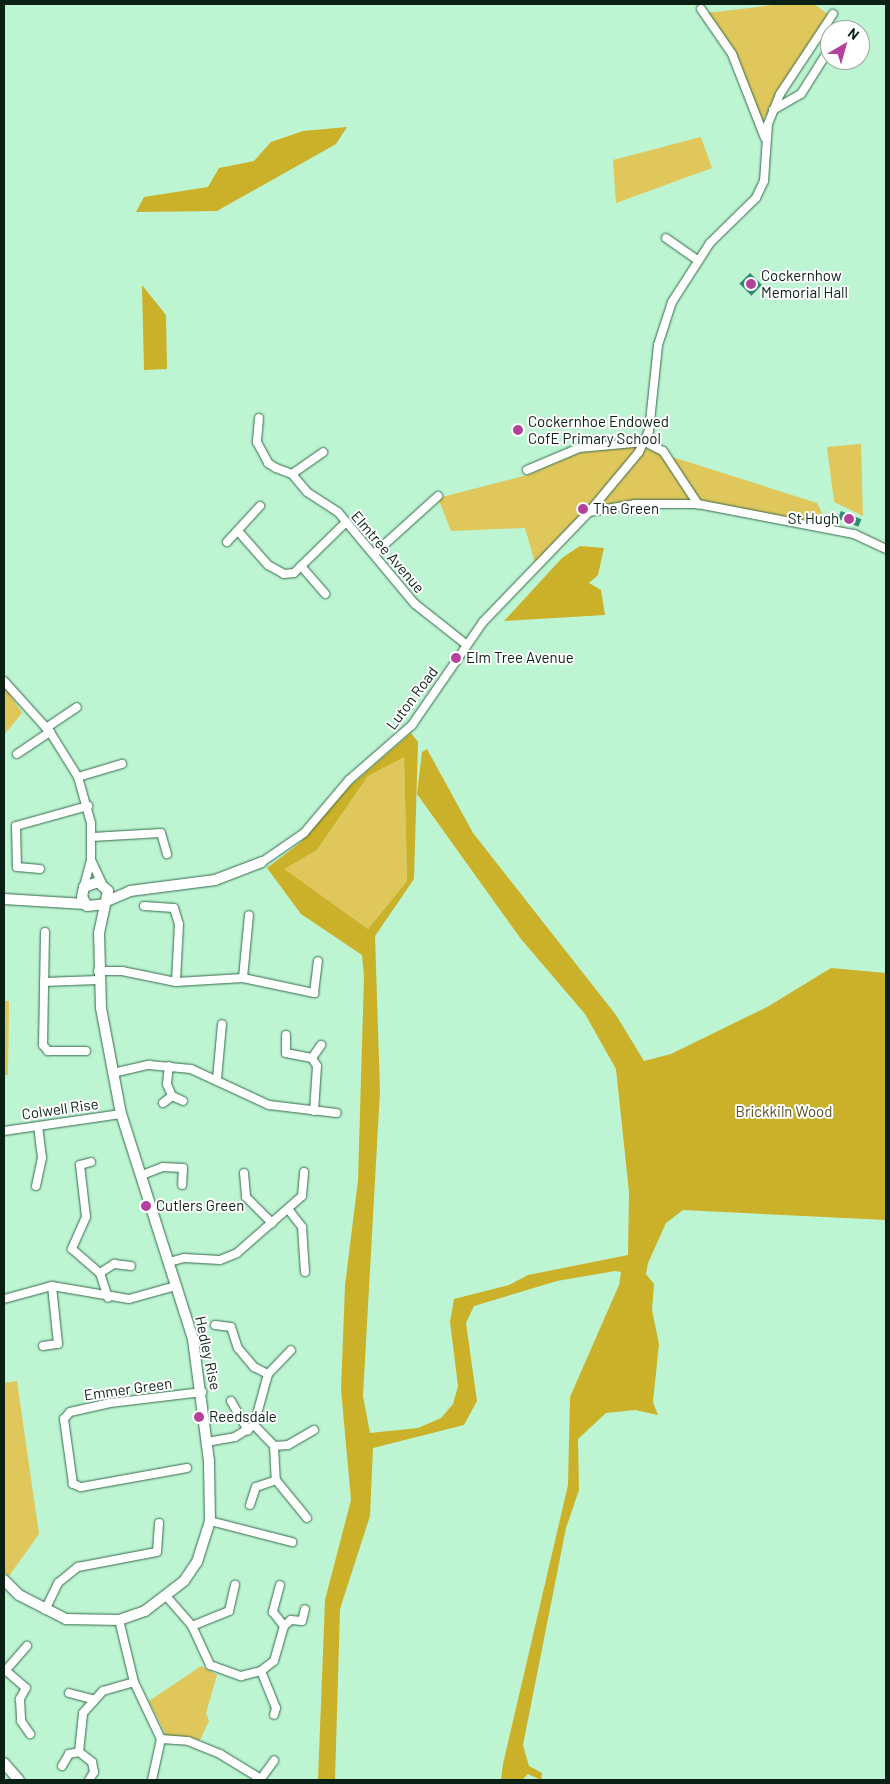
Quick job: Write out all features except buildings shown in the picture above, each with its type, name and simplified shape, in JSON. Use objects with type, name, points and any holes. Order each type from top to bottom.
[{"type":"street","points":[[701,9],[732,54],[765,138]]},
{"type":"street","points":[[645,442],[658,345],[672,302],[698,260],[756,198],[764,181],[765,138],[773,110],[832,14]]},
{"type":"street","points":[[773,110],[801,94],[820,64]]},
{"type":"street","points":[[666,238],[698,260]]},
{"type":"street","points":[[259,418],[257,442],[268,463],[292,474],[323,452]]},
{"type":"street","points":[[527,470],[578,448],[645,442],[663,451],[698,504]]},
{"type":"street","name":"Luton Road","points":[[262,862],[304,833],[349,780],[412,725],[467,645],[503,601],[590,512],[645,442]]},
{"type":"street","name":"Elmtree Avenue","points":[[292,474],[307,492],[338,512],[344,524],[375,554],[415,604],[467,645]]},
{"type":"street","points":[[375,554],[438,496]]},
{"type":"street","points":[[590,512],[635,504],[698,504],[848,533],[886,549]]},
{"type":"street","points":[[227,542],[260,506]]},
{"type":"street","points":[[238,531],[268,566],[284,574],[294,573],[344,524]]},
{"type":"street","points":[[301,566],[324,594]]},
{"type":"street","points":[[4,681],[48,730],[78,777],[88,806],[92,837],[91,860],[83,888]]},
{"type":"street","points":[[17,754],[77,707]]},
{"type":"street","points":[[78,777],[122,764]]},
{"type":"street","points":[[40,869],[17,867],[16,826],[88,806]]},
{"type":"street","points":[[92,837],[161,833],[166,854]]},
{"type":"street","points":[[91,860],[103,885],[106,902]]},
{"type":"street","points":[[4,899],[60,901],[87,905],[106,902],[130,891],[215,880],[262,862]]},
{"type":"street","points":[[60,901],[83,888],[103,885],[130,891]]},
{"type":"street","name":"Hedley Rise","points":[[83,888],[87,905],[99,932]]},
{"type":"street","name":"Hedley Rise","points":[[4,1580],[45,1610],[96,1623],[119,1620],[168,1597],[197,1562],[210,1521],[207,1442],[202,1392],[193,1339],[121,1114],[113,1073],[98,976],[99,932],[106,902]]},
{"type":"street","points":[[144,906],[174,908],[179,924],[176,982]]},
{"type":"street","points":[[244,978],[249,915]]},
{"type":"street","points":[[45,932],[43,1045],[48,1051],[86,1051]]},
{"type":"street","points":[[44,982],[98,976],[122,971],[176,982],[244,978],[314,993],[318,961]]},
{"type":"street","points":[[217,1079],[222,1024]]},
{"type":"street","points":[[286,1035],[286,1053],[312,1058],[317,1066],[314,1111]]},
{"type":"street","points":[[312,1058],[321,1044]]},
{"type":"street","points":[[113,1073],[169,1066],[217,1079],[269,1105],[337,1113]]},
{"type":"street","points":[[169,1066],[167,1084],[172,1096],[183,1101]]},
{"type":"street","points":[[163,1104],[172,1096]]},
{"type":"street","name":"Colwell Rise","points":[[4,1131],[121,1114]]},
{"type":"street","points":[[36,1186],[42,1158],[38,1126]]},
{"type":"street","points":[[91,1162],[80,1166],[86,1217],[72,1249],[100,1273],[108,1298]]},
{"type":"street","points":[[142,1175],[164,1167],[183,1168],[182,1185]]},
{"type":"street","points":[[169,1262],[184,1258],[220,1260],[237,1253],[302,1196],[304,1172]]},
{"type":"street","points":[[244,1173],[246,1197],[272,1223]]},
{"type":"street","points":[[288,1209],[302,1227],[305,1272]]},
{"type":"street","points":[[100,1273],[114,1264],[131,1266]]},
{"type":"street","points":[[4,1298],[52,1286],[108,1298],[129,1299],[176,1286]]},
{"type":"street","points":[[43,1346],[58,1344],[52,1286]]},
{"type":"street","points":[[216,1325],[231,1327],[238,1348],[254,1367],[268,1374]]},
{"type":"street","points":[[207,1442],[235,1437],[251,1427],[268,1374],[291,1350]]},
{"type":"street","name":"Emmer Green","points":[[187,1468],[81,1487],[73,1484],[64,1419],[70,1412],[110,1403],[202,1392]]},
{"type":"street","points":[[231,1401],[251,1427],[274,1446],[288,1445],[314,1430]]},
{"type":"street","points":[[274,1446],[276,1480],[307,1518]]},
{"type":"street","points":[[250,1505],[256,1487],[276,1480]]},
{"type":"street","points":[[210,1521],[292,1542]]},
{"type":"street","points":[[45,1610],[58,1583],[78,1566],[157,1552],[159,1523]]},
{"type":"street","points":[[192,1626],[229,1611],[235,1585]]},
{"type":"street","points":[[280,1585],[273,1612],[284,1626]]},
{"type":"street","points":[[168,1597],[192,1626],[210,1665],[241,1676],[261,1671],[274,1661],[284,1626],[291,1620],[302,1621],[305,1609]]},
{"type":"street","points":[[119,1620],[134,1682],[161,1739],[152,1780]]},
{"type":"street","points":[[27,1646],[5,1670],[26,1688],[20,1699],[21,1721],[30,1734]]},
{"type":"street","points":[[261,1671],[276,1708],[274,1715]]},
{"type":"street","points":[[69,1693],[92,1698],[134,1682]]},
{"type":"street","points":[[79,1752],[83,1712],[92,1698]]},
{"type":"street","points":[[161,1739],[188,1741],[220,1754],[260,1780],[270,1773],[274,1761]]},
{"type":"street","points":[[62,1766],[70,1754],[79,1752]]},
{"type":"street","points":[[79,1752],[92,1762],[94,1772],[89,1780]]},
{"type":"street","points":[[4,1763],[19,1780]]},
{"type":"shaded area","points":[[782,4],[814,4],[829,15],[826,20],[820,20],[820,29],[761,123],[734,52],[706,13]]},
{"type":"shaded area","points":[[701,137],[712,168],[616,203],[613,160]]},
{"type":"shaded area","points":[[861,444],[863,516],[834,502],[827,447]]},
{"type":"shaded area","points":[[638,446],[817,503],[828,525],[682,501],[628,501],[580,516],[535,563],[525,528],[451,531],[438,498],[528,475],[581,452]]},
{"type":"shaded area","points":[[4,685],[22,713],[4,735]]},
{"type":"shaded area","points":[[404,756],[407,881],[368,929],[283,869],[317,850],[368,776]]},
{"type":"shaded area","points":[[4,1001],[9,1001],[8,1075],[4,1075]]},
{"type":"shaded area","points":[[17,1381],[39,1534],[9,1576],[4,1572],[4,1383]]},
{"type":"shaded area","points":[[201,1666],[217,1675],[206,1713],[209,1721],[200,1740],[166,1735],[149,1701]]},
{"type":"green space","points":[[347,127],[336,144],[217,211],[136,212],[144,197],[208,187],[219,168],[254,161],[271,142],[303,131]]},
{"type":"green space","points":[[142,285],[166,315],[167,369],[144,370]]},
{"type":"green space","points":[[580,546],[604,548],[598,575],[589,583],[601,590],[605,615],[504,621],[562,558]]},
{"type":"green space","name":"Brickkiln Wood","points":[[411,733],[418,742],[414,879],[375,936],[380,1091],[363,1396],[370,1433],[418,1428],[441,1418],[453,1404],[458,1386],[450,1322],[454,1299],[509,1285],[528,1275],[628,1255],[629,1192],[616,1069],[585,1014],[521,939],[417,794],[422,752],[427,749],[473,833],[616,1015],[644,1061],[671,1054],[769,1006],[831,968],[886,973],[886,1220],[683,1210],[666,1223],[648,1263],[646,1274],[654,1284],[652,1310],[659,1344],[653,1402],[658,1415],[635,1410],[606,1413],[578,1439],[579,1490],[566,1528],[523,1745],[529,1766],[542,1773],[541,1780],[528,1774],[522,1780],[501,1780],[503,1764],[568,1485],[570,1397],[619,1285],[621,1272],[615,1271],[557,1281],[474,1306],[466,1323],[477,1401],[464,1425],[373,1448],[370,1516],[340,1609],[335,1780],[318,1780],[325,1600],[351,1500],[341,1389],[345,1286],[358,1180],[364,977],[362,955],[301,914],[267,868],[300,843],[349,787]],"holes":[[[404,757],[407,881],[368,929],[284,869],[317,850],[368,776]]]},
{"type":"place","name":"Cockernhow Memorial Hall","points":[[751,284]]},
{"type":"place","name":"Cockernhoe Endowed CofE Primary School","points":[[518,430]]},
{"type":"place","name":"The Green","points":[[583,509]]},
{"type":"place","name":"St Hugh","points":[[849,519]]},
{"type":"place","name":"Elm Tree Avenue","points":[[456,658]]},
{"type":"place","name":"Cutlers Green","points":[[146,1206]]},
{"type":"place","name":"Reedsdale","points":[[199,1417]]}]
